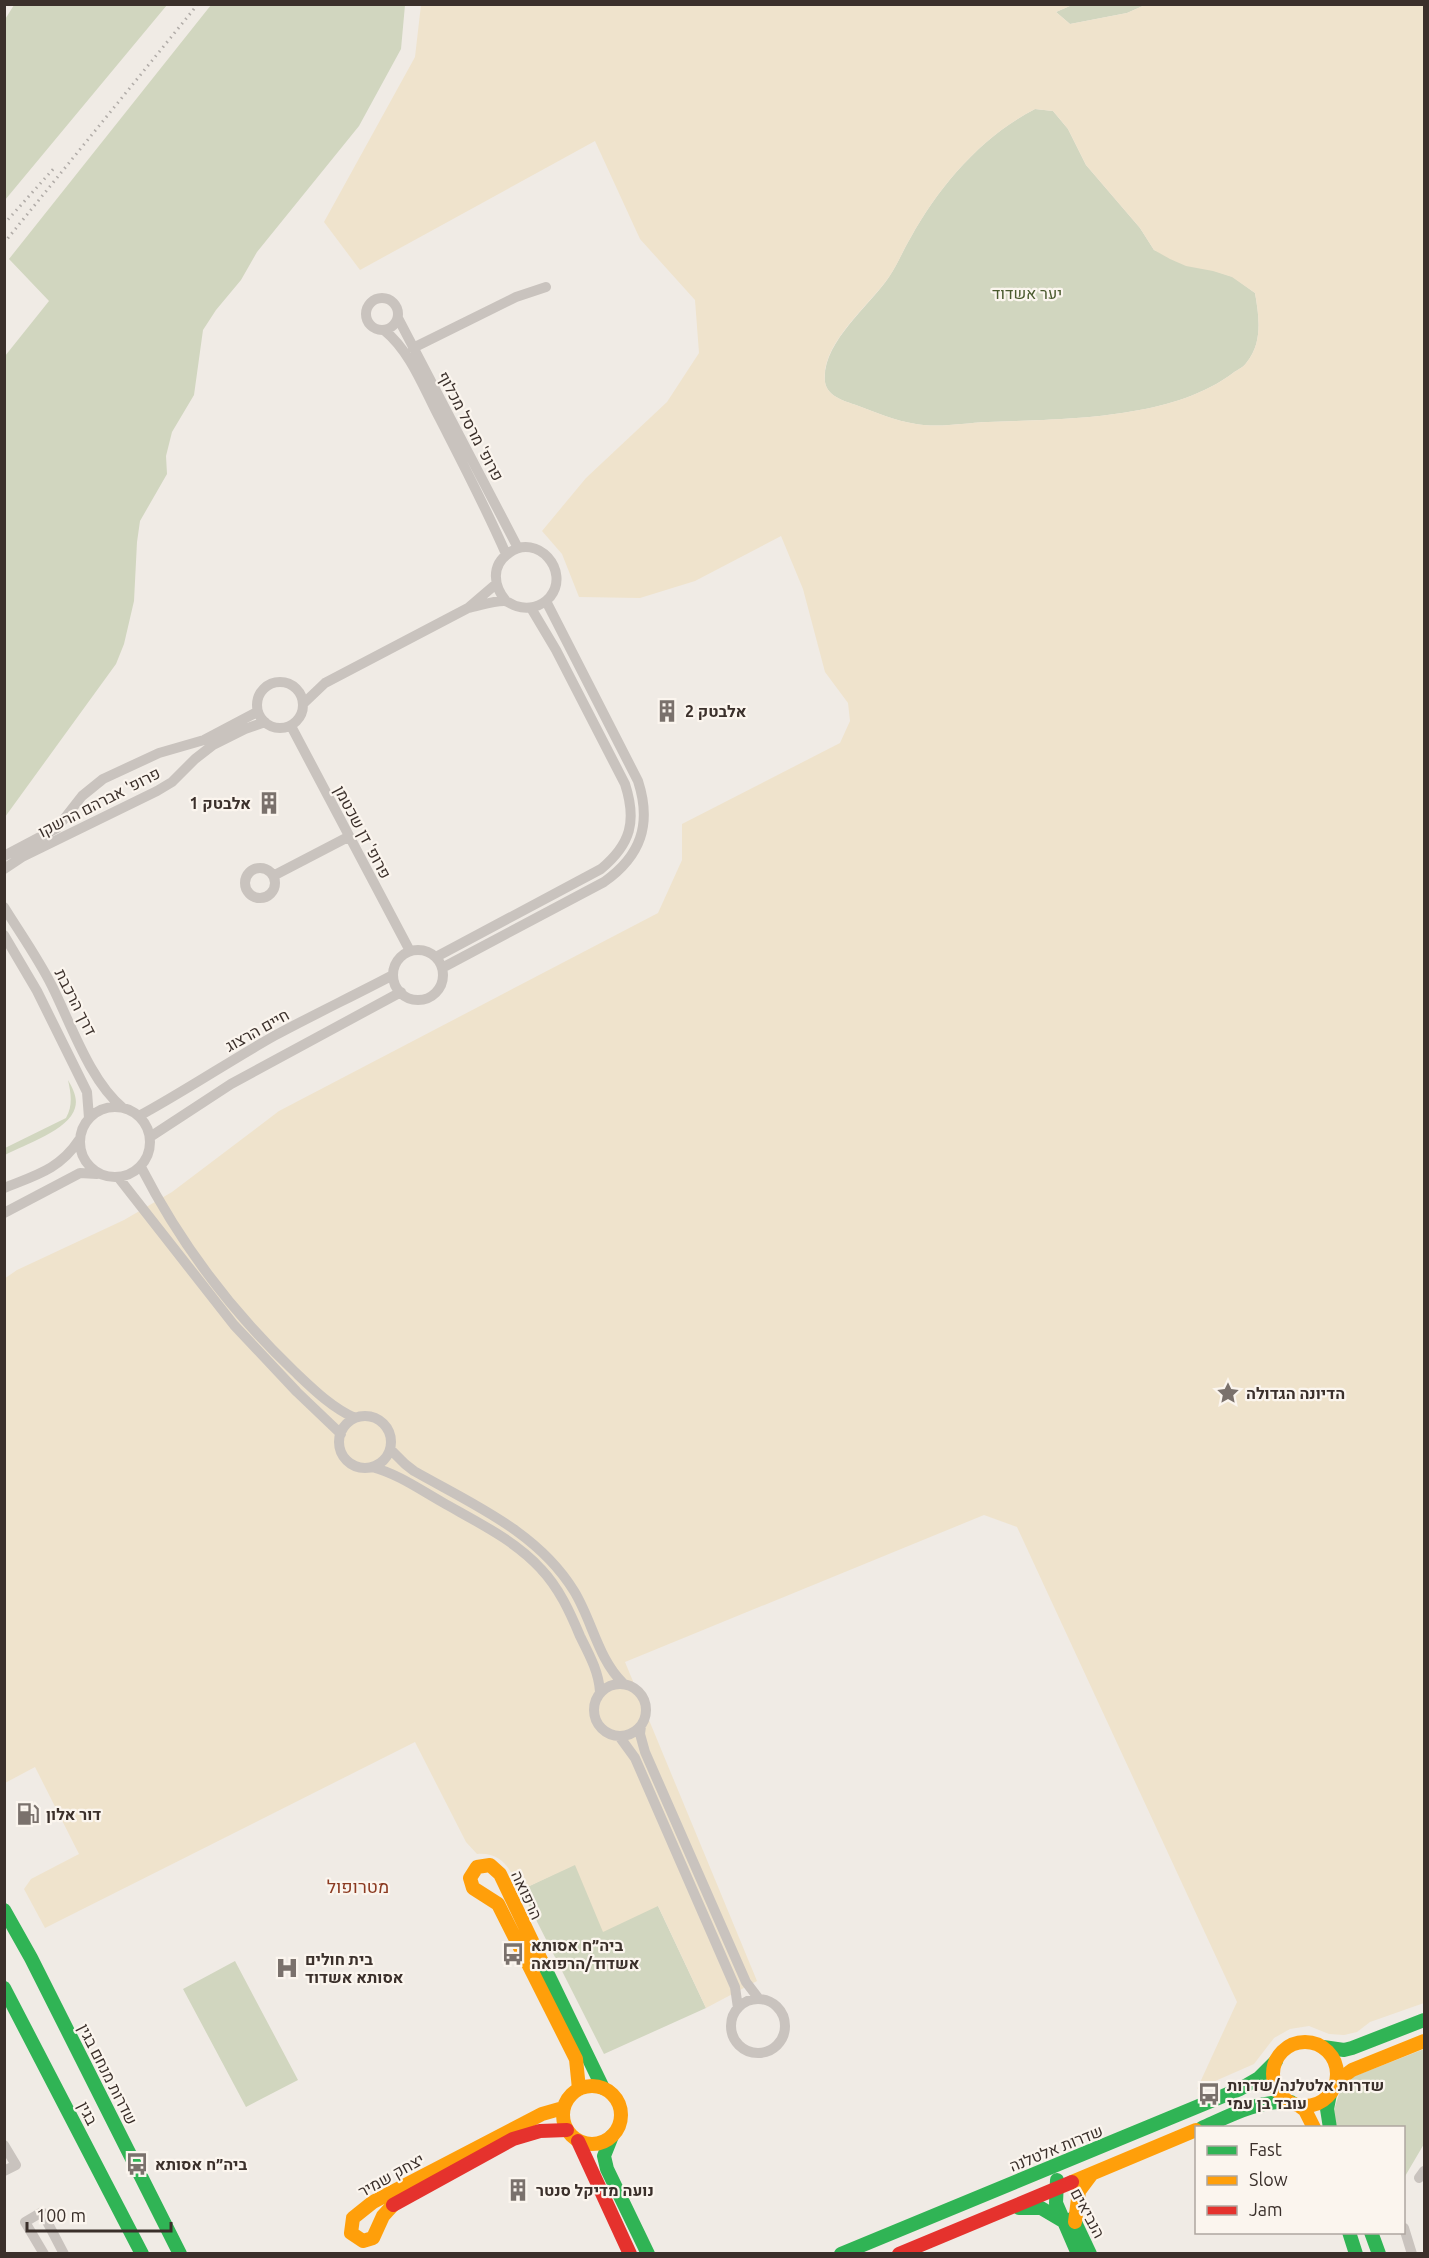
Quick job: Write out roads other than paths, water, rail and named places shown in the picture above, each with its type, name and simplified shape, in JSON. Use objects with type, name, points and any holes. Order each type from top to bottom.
[{"type":"main road","name":"הרפואה","points":[[579,2089],[576,2059],[498,1904],[473,1888],[470,1878],[477,1867],[490,1865],[500,1875],[603,2088]]},
{"type":"main road","name":"שדרות מנחם בגין","points":[[4,1910],[31,1958],[180,2253]]},
{"type":"main road","name":"בגין","points":[[4,1988],[142,2253]]},
{"type":"main road","points":[[1313,2126],[1305,2110],[1281,2095],[1275,2084],[1273,2072],[1276,2061],[1283,2051],[1293,2044],[1311,2043],[1344,2050],[1425,2020]]},
{"type":"main road","points":[[1205,2126],[1279,2100],[1315,2104],[1333,2088],[1343,2075],[1425,2041]]},
{"type":"main road","points":[[1323,2047],[1335,2062],[1333,2088],[1327,2109],[1330,2126]]},
{"type":"main road","name":"שדרות אלטלנה","points":[[841,2253],[1240,2089],[1259,2078],[1276,2061]]},
{"type":"main road","points":[[630,2253],[578,2141],[567,2130],[564,2123],[563,2108],[572,2094],[587,2086],[603,2088],[617,2100],[621,2111],[620,2123],[604,2156],[607,2169],[648,2253]]},
{"type":"main road","name":"יצחק שמיר","points":[[563,2108],[542,2114],[373,2202],[352,2219],[351,2233],[363,2241],[373,2238],[383,2216],[395,2203],[513,2139],[540,2131],[567,2130]]},
{"type":"main road","points":[[900,2253],[1195,2131]]},
{"type":"main road","points":[[578,2141],[596,2144],[612,2136]]},
{"type":"main road","name":"הנביאים","points":[[1056,2189],[1061,2173],[1081,2156]]},
{"type":"main road","points":[[1008,2210],[1023,2207],[1041,2208],[1070,2222],[1079,2191],[1095,2172]]},
{"type":"main road","name":"הנביאים","points":[[1020,2181],[1044,2181],[1056,2189],[1065,2200],[1078,2253]]},
{"type":"main road","name":"הנביאים","points":[[1070,2222],[1090,2253]]},
{"type":"main road","points":[[1350,2234],[1356,2253]]},
{"type":"main road","points":[[1372,2234],[1379,2253]]},
{"type":"street","points":[[413,348],[516,297],[546,287]]},
{"type":"street","points":[[378,298],[389,299],[397,307],[398,318],[393,326],[384,330],[373,328],[366,320],[366,309],[373,300],[378,298]]},
{"type":"street","name":"פרופ' מרסל מכלוף","points":[[398,318],[518,548]]},
{"type":"street","name":"פרופ' מרסל מכלוף","points":[[384,330],[399,344],[415,371],[490,517],[506,554]]},
{"type":"street","points":[[518,548],[535,548],[549,557],[557,580],[546,601],[531,608],[514,606],[506,601],[496,584],[497,568],[506,554],[518,548]]},
{"type":"street","points":[[304,703],[296,688],[283,681],[268,685],[258,696],[257,711],[264,722],[277,728],[291,726],[301,716],[304,703],[325,683],[468,608],[496,584]]},
{"type":"street","points":[[468,608],[506,601]]},
{"type":"street","points":[[442,968],[604,882],[619,871],[631,857],[640,838],[644,819],[643,797],[638,781],[546,601]]},
{"type":"street","points":[[436,957],[601,869],[621,849],[629,834],[632,818],[631,803],[625,784],[556,650],[531,608]]},
{"type":"street","points":[[296,688],[325,683]]},
{"type":"street","name":"פרופ' אברהם הרשקו","points":[[4,856],[57,828],[82,796],[103,779],[159,753],[204,740],[257,711]]},
{"type":"street","name":"פרופ' אברהם הרשקו","points":[[4,868],[165,786],[213,746],[264,722]]},
{"type":"street","name":"פרופ' דן שכטמן","points":[[291,726],[410,951]]},
{"type":"street","points":[[273,876],[348,837]]},
{"type":"street","name":"דרך הרכבת","points":[[4,907],[51,984],[96,1077],[107,1094],[123,1108]]},
{"type":"street","name":"דרך הרכבת","points":[[4,935],[37,991],[82,1084],[89,1104],[89,1118]]},
{"type":"street","points":[[424,950],[436,957],[442,968],[442,983],[434,994],[427,998],[413,999],[400,993],[393,975],[397,960],[410,951],[424,950]]},
{"type":"street","name":"חיים הרצוג","points":[[139,1116],[182,1093],[277,1035],[393,975]]},
{"type":"street","name":"חיים הרצוג","points":[[150,1137],[257,1069],[400,993]]},
{"type":"street","points":[[4,1213],[80,1173],[118,1177],[132,1174],[141,1167],[150,1148],[150,1137],[139,1116],[123,1108],[111,1107],[99,1110],[89,1118],[81,1131],[80,1150],[84,1160],[91,1169],[100,1174]]},
{"type":"street","points":[[4,1188],[60,1163],[69,1155],[79,1140]]},
{"type":"street","points":[[141,1167],[169,1220],[205,1271],[247,1324],[325,1400],[355,1418]]},
{"type":"street","points":[[118,1177],[234,1325],[297,1392],[341,1434]]},
{"type":"street","points":[[372,1467],[384,1460],[390,1449],[391,1436],[380,1421],[368,1416],[355,1418],[349,1422],[341,1434],[340,1449],[346,1460],[362,1468],[372,1467],[392,1473],[463,1514],[532,1559],[552,1582],[569,1612],[597,1674],[600,1692]]},
{"type":"street","points":[[390,1449],[405,1464],[511,1527],[541,1550],[574,1590],[610,1668],[623,1683],[634,1688],[645,1702],[646,1712],[640,1734],[645,1752],[746,1982],[759,1999],[774,2005],[781,2014],[784,2024],[781,2038],[767,2051],[754,2052],[737,2043],[733,2037],[731,2023],[738,2008],[748,2001],[759,1999]]},
{"type":"street","points":[[623,1683],[610,1685],[596,1698],[594,1710],[597,1723],[607,1732],[619,1736],[631,1734],[641,1726]]},
{"type":"street","points":[[619,1736],[635,1758],[716,1943],[735,1987],[738,2008]]},
{"type":"street","points":[[4,2145],[16,2165],[4,2171]]},
{"type":"street","points":[[44,2253],[25,2222],[42,2212],[64,2253]]},
{"type":"street","points":[[1405,2232],[1412,2253]]},
{"type":"railway","points":[[4,243],[198,4]]},
{"type":"railway","points":[[4,224],[56,166]]},
{"type":"place","name":"אלבטק 2","points":[[667,711]]},
{"type":"place","name":"אלבטק 1","points":[[269,803]]},
{"type":"place","name":"הדיונה הגדולה","points":[[1228,1393]]},
{"type":"place","name":"דור אלון","points":[[28,1814]]},
{"type":"place","name":"ביה״ח אסותא אשדוד/הרפואה","points":[[513,1954]]},
{"type":"place","name":"בית חולים אסותא אשדוד","points":[[287,1968]]},
{"type":"place","name":"שדרות אלטלנה/שדרות עובד בן עמי","points":[[1209,2094]]},
{"type":"place","name":"ביה״ח אסותא","points":[[137,2164]]},
{"type":"place","name":"נועה מדיקל סנטר","points":[[518,2190]]},
{"type":"district","name":"מטרופול","points":[[358,1887]]},
{"type":"park label","name":"יער אשדוד","points":[[1027,293]]}]
